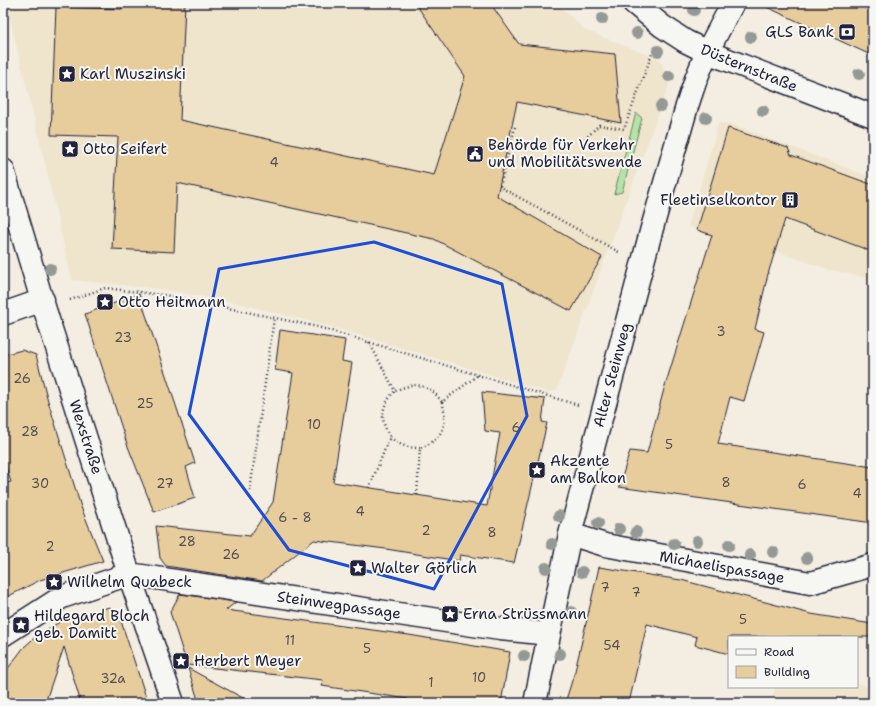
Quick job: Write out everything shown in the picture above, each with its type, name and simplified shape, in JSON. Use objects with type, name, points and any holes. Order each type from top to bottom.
[{"type":"street","name":"Düsternstraße","points":[[634,3],[662,26],[685,41],[707,52],[873,116]]},
{"type":"street","name":"Alter Steinweg","points":[[535,703],[570,534],[687,106],[707,52],[733,3]]},
{"type":"street","name":"Wexstraße","points":[[3,170],[129,574],[173,703]]},
{"type":"street","points":[[3,314],[44,305]]},
{"type":"street","name":"Michaelispassage","points":[[570,534],[605,545],[810,583],[873,565]]},
{"type":"street","points":[[3,635],[62,598],[129,574]]},
{"type":"street","name":"Steinwegpassage","points":[[129,574],[492,628],[549,634]]},
{"type":"path","points":[[582,142],[599,125],[624,128],[662,26]]},
{"type":"path","points":[[514,126],[500,188],[607,246],[643,263]]},
{"type":"path","points":[[44,305],[105,288],[171,296],[318,327],[602,413]]},
{"type":"path","points":[[250,491],[274,318]]},
{"type":"path","points":[[369,342],[395,391]]},
{"type":"path","points":[[442,402],[479,375]]},
{"type":"path","points":[[415,385],[432,390],[442,402],[445,412],[445,422],[442,432],[436,439],[427,445],[420,448],[412,448],[396,443],[384,428],[382,418],[383,407],[388,398],[395,391],[405,386],[415,385]]},
{"type":"path","points":[[369,488],[390,437]]},
{"type":"path","points":[[417,495],[420,448]]},
{"type":"highlighted area","points":[[374,242],[502,284],[527,416],[434,589],[289,550],[189,414],[219,269]]},
{"type":"shaded area","points":[[6,3],[556,3],[585,30],[660,60],[669,84],[557,390],[548,392],[332,327],[237,303],[161,289],[72,280]]},
{"type":"shaded area","name":"Fleetinselkontor","points":[[719,123],[731,124],[873,178],[873,279],[827,269],[776,251],[768,274],[706,256],[712,235],[688,226]]},
{"type":"shaded area","points":[[858,683],[873,688],[873,703],[771,703],[775,688],[858,688]]},
{"type":"green space","points":[[636,113],[642,118],[622,192],[614,194]]},
{"type":"building","points":[[123,3],[185,3],[180,120],[434,175],[465,76],[415,3],[490,3],[519,44],[615,54],[621,123],[517,102],[497,196],[602,257],[571,311],[434,239],[177,183],[174,252],[112,249],[118,137],[51,135],[56,7],[122,9]]},
{"type":"building","name":"GLS Bank","points":[[758,3],[873,3],[873,56]]},
{"type":"building","points":[[728,128],[788,148],[791,155],[873,185],[873,252],[785,219],[768,274],[755,329],[764,332],[744,401],[730,397],[718,444],[873,467],[873,523],[619,487],[630,451],[647,453],[664,389],[712,235],[697,230]]},
{"type":"building","points":[[139,294],[195,463],[186,467],[195,498],[154,512],[127,444],[85,314]]},
{"type":"building","points":[[280,330],[345,340],[342,361],[352,363],[333,482],[487,506],[500,433],[485,431],[482,392],[545,399],[542,422],[547,423],[514,563],[460,555],[459,561],[386,549],[314,540],[262,581],[166,566],[160,558],[156,526],[250,536],[273,502],[293,373],[275,370]]},
{"type":"building","points":[[22,350],[36,355],[48,401],[81,507],[103,561],[40,580],[3,599],[3,484],[11,482],[3,458],[3,355]]},
{"type":"building","points":[[599,567],[681,580],[811,614],[872,624],[871,637],[728,636],[728,654],[695,645],[697,637],[647,624],[629,703],[565,703],[575,671]]},
{"type":"building","points":[[180,594],[236,602],[226,610],[409,635],[510,652],[501,703],[407,703],[408,699],[322,686],[323,680],[187,665],[170,612]]},
{"type":"building","points":[[109,607],[118,612],[148,703],[81,703],[64,647],[45,703],[3,703],[3,675],[24,647],[39,634],[75,613],[74,619]]},
{"type":"building","points":[[188,668],[252,703],[199,703]]},
{"type":"place","name":"GLS Bank","points":[[847,32]]},
{"type":"place","name":"Karl Muszinski","points":[[67,74]]},
{"type":"place","name":"Otto Seifert","points":[[70,149]]},
{"type":"place","name":"Behörde für Verkehr und Mobilitätswende","points":[[475,154]]},
{"type":"place","name":"Fleetinselkontor","points":[[790,200]]},
{"type":"place","name":"Otto Heitmann","points":[[105,302]]},
{"type":"place","name":"Akzente am Balkon","points":[[537,470]]},
{"type":"place","name":"Walter Görlich","points":[[358,568]]},
{"type":"place","name":"Wilhelm Quabeck","points":[[54,582]]},
{"type":"place","name":"Erna Strüssmann","points":[[450,614]]},
{"type":"place","name":"Hildegard Bloch geb. Damitt","points":[[21,625]]},
{"type":"place","name":"Herbert Meyer","points":[[181,661]]}]
